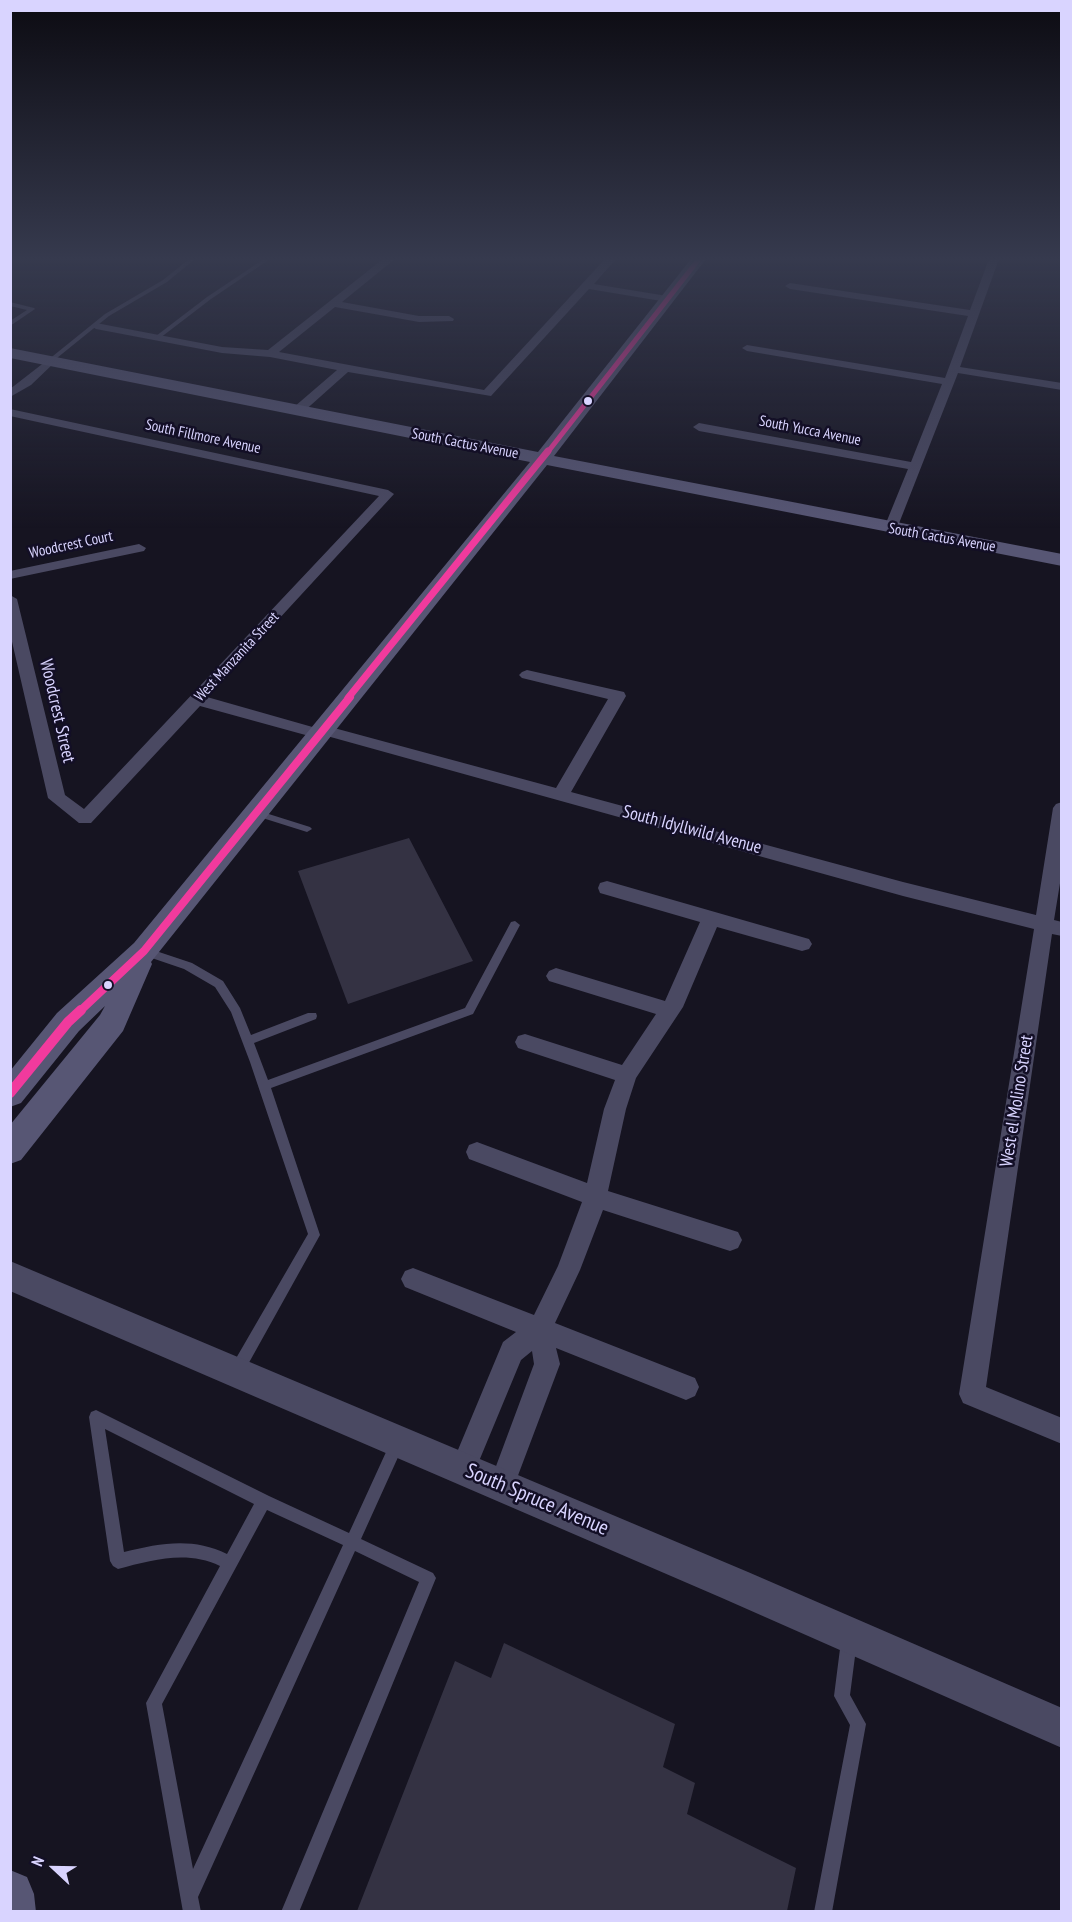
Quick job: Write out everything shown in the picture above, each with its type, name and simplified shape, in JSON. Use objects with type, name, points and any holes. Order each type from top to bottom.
[{"type":"main road","points":[[16,1082],[68,1022],[144,951],[542,459],[628,349]]},
{"type":"main road","name":"South Cactus Avenue","points":[[10,354],[1062,560]]},
{"type":"main road","points":[[10,1150],[112,1022],[144,951]]},
{"type":"main road","points":[[10,1894],[12,1911]]},
{"type":"street","points":[[216,349],[270,354],[487,394],[529,349]]},
{"type":"street","points":[[270,354],[277,349]]},
{"type":"street","points":[[751,349],[949,382]]},
{"type":"street","points":[[891,528],[961,349]]},
{"type":"street","points":[[10,394],[27,383],[50,361]]},
{"type":"street","points":[[298,410],[346,368]]},
{"type":"street","points":[[954,369],[1062,387]]},
{"type":"street","name":"South Fillmore Avenue","points":[[10,412],[388,494]]},
{"type":"street","name":"South Yucca Avenue","points":[[699,427],[915,467]]},
{"type":"street","name":"West Manzanita Street","points":[[85,819],[388,494]]},
{"type":"street","name":"Woodcrest Court","points":[[10,575],[139,548]]},
{"type":"street","name":"Woodcrest Street","points":[[10,599],[57,798],[85,819]]},
{"type":"street","points":[[527,675],[618,696],[561,795]]},
{"type":"street","name":"South Idyllwild Avenue","points":[[198,700],[561,795],[903,889],[1053,926]]},
{"type":"street","name":"West el Molino Street","points":[[1062,808],[1053,926],[972,1394],[1062,1431]]},
{"type":"street","points":[[607,888],[802,945]]},
{"type":"street","points":[[464,1469],[512,1351],[540,1328],[568,1270],[595,1197],[615,1109],[627,1075],[670,1010],[711,918]]},
{"type":"street","points":[[556,976],[670,1010]]},
{"type":"street","points":[[525,1042],[627,1075]]},
{"type":"street","points":[[477,1152],[595,1197],[729,1240]]},
{"type":"street","name":"South Spruce Avenue","points":[[10,1276],[502,1485],[1062,1728]]},
{"type":"street","points":[[413,1279],[687,1387]]},
{"type":"street","points":[[502,1485],[547,1364],[540,1328]]},
{"type":"lane","points":[[50,361],[66,349]]},
{"type":"lane","points":[[256,813],[307,829]]},
{"type":"lane","points":[[264,1086],[469,1011],[515,925]]},
{"type":"lane","points":[[144,951],[188,966],[219,984],[236,1011],[314,1235],[236,1372]]},
{"type":"lane","points":[[248,1041],[312,1016]]},
{"type":"lane","points":[[230,1563],[217,1555],[188,1548],[161,1551],[118,1562],[96,1417],[264,1501],[428,1578],[290,1911]]},
{"type":"lane","points":[[191,1904],[398,1442]]},
{"type":"lane","points":[[191,1904],[154,1704],[264,1501]]},
{"type":"lane","points":[[823,1911],[858,1724],[842,1696],[850,1636]]},
{"type":"building","points":[[409,838],[473,961],[348,1004],[298,871]]},
{"type":"building","points":[[504,1643],[675,1724],[663,1767],[695,1783],[687,1814],[796,1868],[787,1911],[357,1911],[455,1661],[491,1678]]},
{"type":"transit line","points":[[10,1093],[68,1022],[144,951],[629,349]]}]
